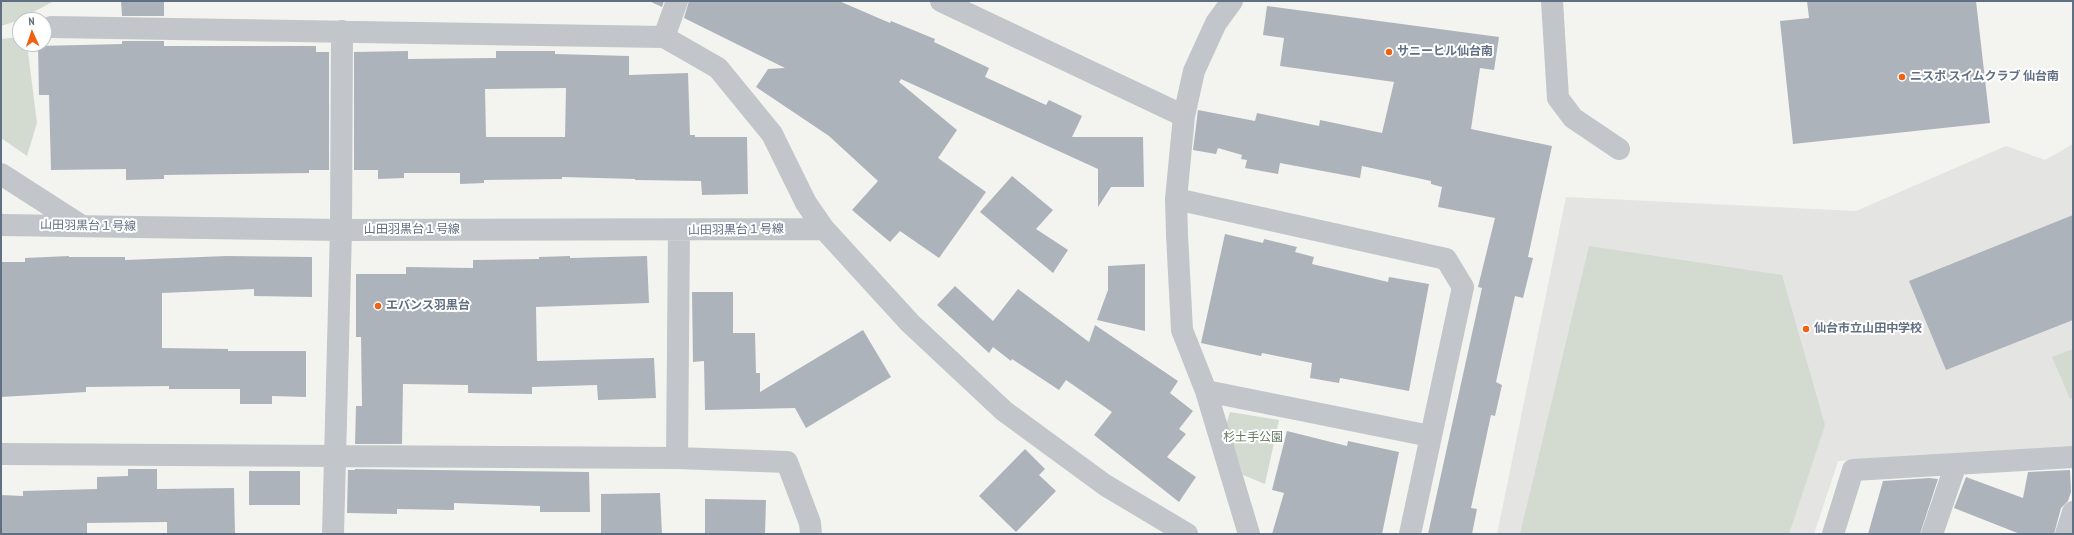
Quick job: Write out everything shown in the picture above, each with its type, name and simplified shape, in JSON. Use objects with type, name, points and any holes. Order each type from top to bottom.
[{"type":"street","points":[[664,37],[677,1]]},
{"type":"street","points":[[941,1],[1184,116]]},
{"type":"street","points":[[1232,1],[1216,23],[1194,71],[1184,116],[1176,199],[1182,330],[1206,391],[1249,534]]},
{"type":"street","points":[[1552,1],[1558,98],[1573,118],[1619,149]]},
{"type":"street","points":[[52,27],[664,37],[718,68],[772,134],[806,203],[824,229],[910,323],[1004,411],[1105,485],[1187,534]]},
{"type":"street","points":[[333,534],[341,230],[342,31]]},
{"type":"street","points":[[1,174],[82,226]]},
{"type":"street","points":[[1176,199],[1446,259],[1463,287],[1410,534]]},
{"type":"street","name":"山田羽黒台１号線","points":[[1,225],[341,230],[824,229]]},
{"type":"street","points":[[677,458],[679,230]]},
{"type":"street","points":[[1206,391],[1430,436]]},
{"type":"street","points":[[1,454],[677,458],[787,462],[810,523],[810,534]]},
{"type":"street","points":[[1833,534],[1853,470],[2073,457]]},
{"type":"street","points":[[1932,534],[1956,464]]},
{"type":"street","points":[[2066,534],[2073,512]]},
{"type":"shaded area","name":"仙台市立山田中学校","points":[[2073,144],[2073,448],[1838,461],[1814,534],[1497,534],[1566,197],[1856,211],[2006,146],[2045,160]]},
{"type":"green space","points":[[1,1],[54,1],[34,12],[12,12],[12,23],[1,26]]},
{"type":"green space","points":[[12,38],[12,52],[28,52],[37,123],[27,156],[1,138],[1,39]]},
{"type":"green space","points":[[1589,246],[1782,275],[1825,425],[1789,534],[1520,534]]},
{"type":"green space","points":[[2073,349],[2073,397],[2070,399],[2052,357]]},
{"type":"green space","name":"杉土手公園","points":[[1230,412],[1279,420],[1265,484],[1243,475],[1226,425]]},
{"type":"building","points":[[121,1],[164,1],[164,16],[122,16]]},
{"type":"building","points":[[649,1],[664,1],[662,7]]},
{"type":"building","points":[[689,1],[839,1],[890,23],[891,21],[935,39],[934,42],[989,68],[985,77],[1046,105],[1049,100],[1082,116],[1072,137],[1143,137],[1144,187],[1111,187],[1098,207],[1098,169],[901,79],[899,82],[957,130],[938,158],[986,192],[939,258],[900,231],[890,242],[852,210],[878,181],[829,136],[756,87],[768,69],[785,68],[684,18]]},
{"type":"building","points":[[1807,1],[1976,1],[1990,123],[1793,144],[1780,21],[1809,18]]},
{"type":"building","points":[[1267,6],[1499,37],[1494,70],[1480,68],[1471,129],[1552,146],[1528,257],[1533,258],[1523,298],[1515,296],[1496,382],[1502,385],[1495,416],[1491,415],[1471,508],[1477,509],[1472,534],[1428,534],[1482,288],[1478,287],[1495,218],[1438,207],[1442,187],[1431,184],[1431,181],[1362,166],[1360,178],[1280,163],[1278,174],[1245,168],[1247,160],[1241,159],[1242,155],[1218,148],[1216,154],[1193,150],[1198,110],[1255,121],[1257,113],[1319,126],[1320,120],[1382,133],[1394,82],[1280,66],[1284,38],[1263,35]]},
{"type":"building","points":[[122,41],[164,41],[164,46],[316,46],[316,52],[329,52],[329,170],[309,170],[309,173],[164,175],[164,179],[126,180],[126,169],[51,170],[49,95],[39,95],[38,52],[52,52],[52,46],[122,44]]},
{"type":"building","points":[[408,51],[408,59],[496,58],[496,51],[555,51],[555,54],[629,56],[629,75],[688,73],[690,135],[695,135],[695,137],[747,137],[748,194],[702,195],[701,181],[562,177],[562,179],[484,180],[484,183],[460,184],[460,173],[404,173],[404,178],[378,179],[378,170],[354,170],[354,52]],"holes":[[[566,88],[565,137],[486,137],[485,89]]]},
{"type":"building","points":[[1012,176],[1053,210],[1036,229],[1068,250],[1053,273],[980,212]]},
{"type":"building","points":[[2073,215],[2073,320],[1946,370],[1909,281]]},
{"type":"building","points":[[1225,234],[1263,243],[1264,239],[1297,247],[1295,252],[1314,257],[1312,264],[1388,282],[1389,277],[1429,284],[1409,391],[1340,378],[1339,383],[1310,378],[1312,363],[1262,353],[1261,356],[1201,343]]},
{"type":"building","points":[[69,256],[125,257],[125,260],[227,256],[312,257],[312,297],[254,296],[254,289],[162,293],[162,348],[228,349],[228,351],[306,351],[306,397],[272,396],[272,404],[240,404],[240,389],[169,389],[169,386],[86,387],[86,392],[1,397],[1,262],[25,262],[25,258]]},
{"type":"building","points":[[570,256],[570,258],[647,256],[649,303],[536,307],[537,361],[654,358],[656,398],[598,400],[597,385],[532,387],[532,394],[468,393],[468,385],[403,384],[402,444],[355,444],[356,406],[362,406],[361,337],[356,337],[356,274],[406,274],[406,267],[473,268],[473,260],[539,259],[539,257]]},
{"type":"building","points":[[1145,264],[1145,331],[1097,320],[1108,290],[1108,266]]},
{"type":"building","points":[[955,286],[993,321],[1018,289],[1089,342],[1095,325],[1178,381],[1170,393],[1193,411],[1179,429],[1186,434],[1167,457],[1196,477],[1179,502],[1094,435],[1112,412],[1066,380],[1059,390],[1012,359],[1011,361],[993,347],[989,353],[937,305]]},
{"type":"building","points":[[692,292],[733,292],[733,333],[755,333],[756,373],[760,373],[760,392],[863,330],[891,377],[806,428],[795,408],[705,410],[704,361],[693,362]]},
{"type":"building","points":[[1287,431],[1347,446],[1348,441],[1399,452],[1382,534],[1272,534],[1284,493],[1272,490]]},
{"type":"building","points":[[1025,449],[1045,469],[1039,475],[1056,491],[1016,532],[979,496]]},
{"type":"building","points":[[128,469],[157,469],[157,489],[234,488],[235,534],[167,534],[167,522],[87,523],[87,534],[1,534],[1,495],[23,496],[23,491],[97,489],[97,477],[128,476]]},
{"type":"building","points":[[348,470],[589,472],[590,512],[540,512],[540,506],[454,503],[454,510],[397,509],[397,514],[347,513]]},
{"type":"building","points":[[2070,470],[2071,492],[2068,501],[2061,508],[2054,534],[2020,534],[1954,508],[1966,477],[2023,498],[2028,472]]},
{"type":"building","points":[[249,471],[300,471],[300,505],[249,505]]},
{"type":"building","points":[[1929,478],[1938,479],[1920,534],[1868,534],[1883,481]]},
{"type":"building","points":[[660,493],[662,534],[601,534],[601,494]]},
{"type":"building","points":[[705,499],[766,500],[765,534],[705,534]]},
{"type":"place","name":"サニーヒル仙台南","points":[[1389,52]]},
{"type":"place","name":"ニスポ スイムクラブ 仙台南","points":[[1902,77]]},
{"type":"place","name":"エバンス羽黒台","points":[[378,306]]},
{"type":"place","name":"仙台市立山田中学校","points":[[1806,329]]}]
